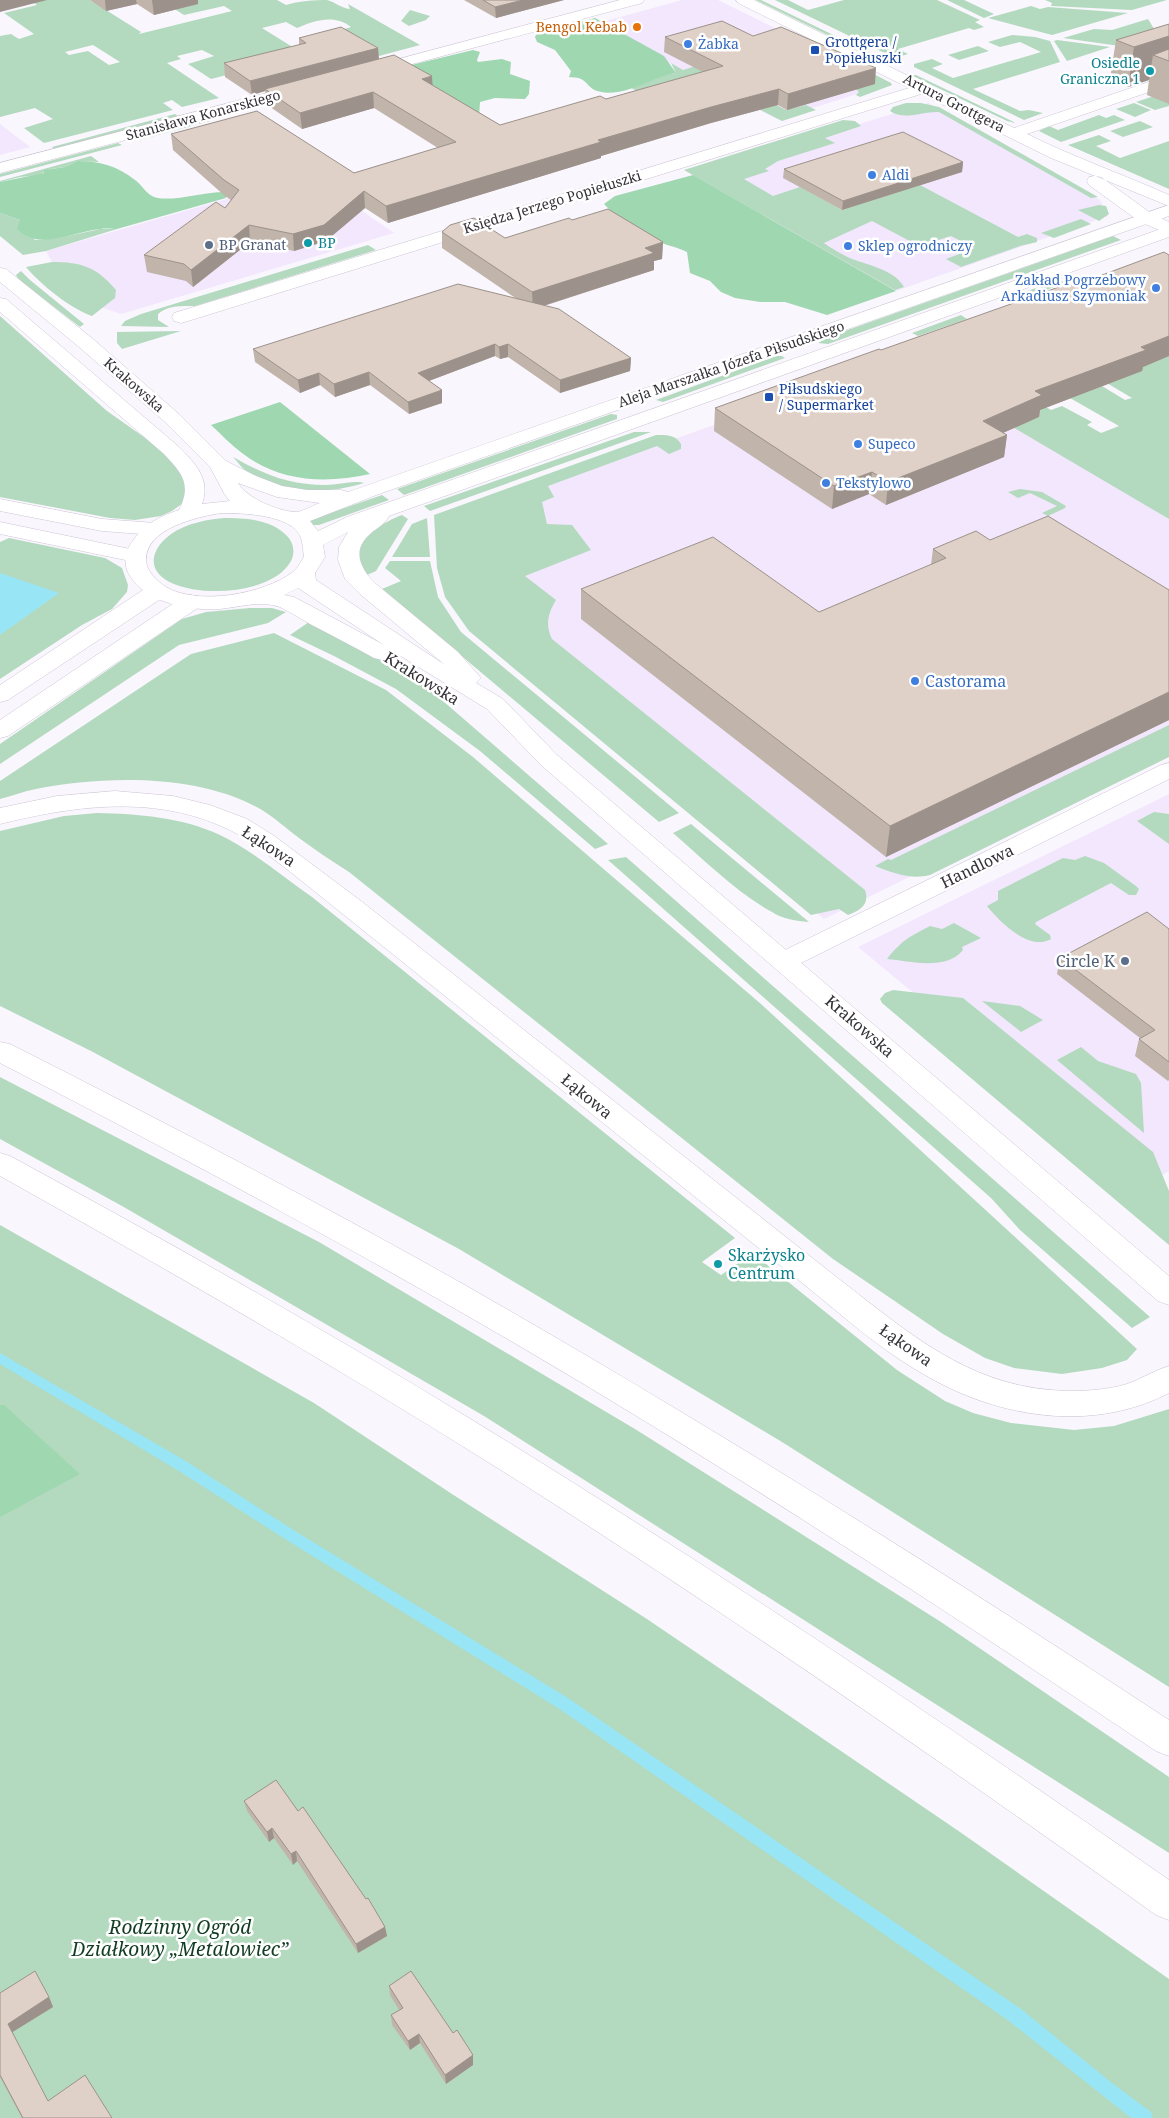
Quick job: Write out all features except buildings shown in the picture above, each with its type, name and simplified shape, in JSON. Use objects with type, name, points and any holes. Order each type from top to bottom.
[{"type":"main road","points":[[356,74],[637,0]]},
{"type":"main road","name":"Artura Grottgera","points":[[743,0],[1057,155],[1169,201]]},
{"type":"main road","points":[[1014,133],[1169,80]]},
{"type":"main road","name":"Stanisława Konarskiego","points":[[0,168],[316,85]]},
{"type":"main road","name":"Księdza Jerzego Popiełuszki","points":[[181,317],[924,88]]},
{"type":"main road","name":"Artura Grottgera","points":[[1057,155],[1146,218],[1169,230]]},
{"type":"main road","name":"Aleja Marszałka Józefa Piłsudskiego","points":[[294,520],[372,490],[1169,210]]},
{"type":"main road","name":"Aleja Marszałka Józefa Piłsudskiego","points":[[314,541],[333,530],[386,510],[1169,230]]},
{"type":"main road","name":"Krakowska","points":[[2,277],[86,343],[172,418],[219,465],[235,496],[256,508]]},
{"type":"main road","name":"Krakowska","points":[[0,303],[171,450],[190,469],[197,489],[195,501],[187,514]]},
{"type":"main road","points":[[219,465],[249,482],[299,496],[344,496],[372,490]]},
{"type":"main road","points":[[0,505],[102,524],[154,529]]},
{"type":"main road","points":[[221,507],[256,508],[294,520],[310,533],[314,541],[315,552],[312,563],[304,573],[279,590],[262,596],[231,602],[192,602],[173,598],[157,591],[143,580],[136,568],[135,556],[145,537],[154,529],[187,514],[221,507]]},
{"type":"main road","points":[[386,510],[357,534],[350,547],[349,560],[353,574],[368,589],[450,657],[495,704]]},
{"type":"main road","points":[[0,528],[135,556]]},
{"type":"main road","name":"Krakowska","points":[[304,573],[306,583],[324,596],[432,667],[495,704],[549,760],[1169,1293]]},
{"type":"main road","points":[[0,695],[157,591]]},
{"type":"main road","name":"Krakowska","points":[[262,596],[286,602],[364,642],[549,760]]},
{"type":"main road","points":[[0,731],[192,602]]},
{"type":"main road","name":"Handlowa","points":[[784,961],[1169,770]]},
{"type":"main road","name":"Łąkowa","points":[[0,816],[52,804],[112,798],[179,805],[212,814],[235,823],[297,864],[815,1278],[933,1365],[959,1379],[987,1390],[1046,1403],[1073,1404],[1106,1401],[1133,1395],[1169,1378]]},
{"type":"main road","points":[[0,1051],[134,1118],[353,1235],[559,1354],[743,1464],[944,1591],[1169,1740]]},
{"type":"main road","points":[[0,1163],[211,1280],[355,1364],[585,1505],[933,1736],[1169,1902]]},
{"type":"shaded area","points":[[682,0],[718,0],[795,38],[883,86],[777,119],[595,24]]},
{"type":"shaded area","points":[[928,103],[1100,200],[1108,216],[896,291],[693,175]]},
{"type":"shaded area","points":[[0,124],[30,147],[0,155]]},
{"type":"shaded area","name":"BP Granat","points":[[310,175],[394,233],[121,314],[103,308],[52,262],[46,251]]},
{"type":"shaded area","points":[[917,353],[1169,501],[1169,749],[824,919],[497,634],[443,521]]},
{"type":"shaded area","points":[[1169,794],[1169,1171],[1145,1185],[858,947]]},
{"type":"green space","points":[[30,0],[90,0],[141,32],[139,34],[232,11],[224,6],[184,15],[160,0],[277,0],[286,5],[327,0],[350,9],[348,4],[420,45],[379,56],[350,40],[319,37],[351,27],[332,19],[318,21],[297,28],[286,22],[262,28],[328,69],[258,67],[211,79],[188,64],[214,56],[202,50],[177,56],[181,59],[167,63],[219,98],[182,107],[172,100],[163,103],[173,110],[44,143],[24,128],[53,119],[35,108],[0,117],[0,36],[11,34],[19,39],[34,34],[4,13],[37,5]],"holes":[[[93,45],[120,62],[109,65],[88,51],[69,55],[65,52]]]},
{"type":"green space","points":[[756,0],[761,0],[881,58],[873,57]]},
{"type":"green space","points":[[775,0],[788,0],[808,10],[844,0],[937,0],[980,20],[975,22],[984,27],[974,30],[969,28],[898,49],[908,54],[895,58]]},
{"type":"green space","points":[[947,0],[964,0],[994,14],[984,18]]},
{"type":"green space","points":[[1045,0],[1167,0],[1132,10],[1051,6],[1052,3]]},
{"type":"green space","points":[[1031,6],[1040,9],[1048,7],[1128,13],[1052,35],[988,18]]},
{"type":"green space","points":[[410,10],[430,16],[426,20],[409,26],[401,21]]},
{"type":"green space","points":[[595,18],[664,56],[676,73],[627,90],[607,93],[595,90],[580,78],[569,77],[571,71],[555,50],[537,42],[535,37],[537,33]]},
{"type":"green space","points":[[1148,19],[1169,53],[1063,38],[1094,29],[1112,30]]},
{"type":"green space","points":[[1012,35],[1035,37],[1050,41],[1060,62],[973,89],[1020,111],[1029,110],[1043,113],[1024,120],[914,67],[914,64],[932,59],[943,64],[932,68],[953,78],[1041,52],[1020,42],[1000,47],[988,42]]},
{"type":"green space","points":[[1054,41],[1110,47],[1067,61]]},
{"type":"green space","points":[[978,46],[989,51],[959,60],[948,55]]},
{"type":"green space","points":[[473,50],[480,52],[478,62],[502,59],[511,62],[510,74],[530,81],[529,94],[525,99],[495,98],[480,102],[479,117],[403,67]]},
{"type":"green space","points":[[671,63],[683,70],[699,65],[786,110],[806,105],[816,110],[782,121],[728,93],[643,94],[631,88],[663,75],[676,73]]},
{"type":"green space","points":[[868,71],[892,85],[860,97],[856,95],[859,92],[856,89]]},
{"type":"green space","points":[[911,75],[916,75],[1016,123],[1007,121]]},
{"type":"green space","points":[[1169,91],[1169,106],[1155,110],[1136,102]]},
{"type":"green space","points":[[906,103],[921,103],[939,107],[1098,197],[1091,198],[939,112],[901,115],[890,111],[893,107]]},
{"type":"green space","points":[[1134,103],[1151,110],[1135,117],[1116,109]]},
{"type":"green space","points":[[175,114],[178,116],[54,149],[52,147]]},
{"type":"green space","points":[[1099,115],[1106,118],[1114,115],[1125,120],[1061,142],[1039,131],[1049,126],[1058,130]]},
{"type":"green space","points":[[205,119],[210,121],[137,139]]},
{"type":"green space","points":[[843,120],[855,121],[861,126],[825,138],[835,143],[778,161],[765,169],[769,171],[744,179],[773,196],[800,187],[842,210],[920,185],[1018,237],[1027,234],[1037,238],[1037,242],[1020,246],[961,267],[946,259],[975,248],[951,236],[919,246],[872,221],[824,243],[849,257],[888,272],[900,281],[904,287],[895,290],[684,170]]},
{"type":"green space","points":[[1140,121],[1153,127],[1123,137],[1110,131]]},
{"type":"green space","points":[[1099,135],[1111,141],[1096,146],[1120,158],[1169,141],[1169,189],[1068,145]]},
{"type":"green space","points":[[118,143],[122,145],[0,177],[0,174]]},
{"type":"green space","points":[[91,156],[99,162],[77,161],[65,167],[50,169],[39,175],[0,182],[0,181]]},
{"type":"green space","points":[[77,161],[101,163],[122,171],[135,180],[150,195],[158,198],[167,199],[226,192],[226,198],[117,229],[91,231],[47,240],[26,236],[17,229],[20,220],[0,213],[0,182],[44,173],[44,170],[65,167]]},
{"type":"green space","points":[[693,175],[896,291],[827,315],[785,302],[760,302],[735,298],[721,292],[710,281],[690,273],[687,252],[658,242],[634,229],[604,204],[615,196]]},
{"type":"green space","points":[[1099,205],[1106,206],[1109,214],[1099,221],[1078,210]]},
{"type":"green space","points":[[0,213],[20,220],[35,240],[59,238],[100,229],[117,229],[46,251],[23,255],[0,236]]},
{"type":"green space","points":[[1081,219],[1091,224],[1054,238],[1041,233]]},
{"type":"green space","points":[[1113,236],[1121,240],[828,344],[818,343],[828,337]]},
{"type":"green space","points":[[368,245],[376,250],[195,306],[166,309],[158,314],[158,320],[169,327],[121,326],[125,321],[141,314]]},
{"type":"green space","points":[[52,262],[72,263],[95,271],[116,290],[115,298],[92,316],[75,308],[47,288],[26,267]]},
{"type":"green space","points":[[21,271],[84,324],[80,327],[18,279],[16,275]]},
{"type":"green space","points":[[1059,280],[1065,283],[1019,300],[1013,296]]},
{"type":"green space","points":[[961,315],[967,319],[918,336],[912,333]]},
{"type":"green space","points":[[0,316],[107,411],[161,449],[180,471],[189,487],[183,503],[161,516],[135,520],[110,518],[0,497]]},
{"type":"green space","points":[[181,331],[122,349],[117,343],[117,332]]},
{"type":"green space","points":[[1169,342],[1169,519],[902,362],[1027,422],[1039,417],[1021,392],[1051,410],[1062,406],[1092,422],[1087,425],[1101,433],[1119,426],[1070,398],[1102,386],[1125,400],[1132,398],[1090,373]]},
{"type":"green space","points":[[776,356],[785,358],[663,402],[656,400]]},
{"type":"green space","points":[[280,402],[370,474],[336,479],[303,478],[287,475],[256,463],[238,450],[211,425]]},
{"type":"green space","points":[[611,414],[617,415],[617,419],[404,495],[397,489]]},
{"type":"green space","points":[[634,432],[651,432],[430,511],[424,506]]},
{"type":"green space","points":[[656,435],[673,437],[681,444],[681,449],[669,454],[657,446],[548,486],[554,497],[542,502],[547,524],[572,525],[591,550],[525,576],[556,600],[548,619],[552,639],[865,890],[866,900],[863,906],[848,915],[839,909],[811,915],[469,631],[445,597],[437,568],[434,515]]},
{"type":"green space","points":[[233,457],[267,474],[289,481],[313,485],[364,483],[321,491],[291,489],[276,486],[250,474]]},
{"type":"green space","points":[[1020,489],[1042,492],[1066,506],[1048,516],[1042,513],[1057,506],[1030,493],[1018,498],[1008,492]]},
{"type":"green space","points":[[382,495],[389,500],[319,525],[313,525],[310,522],[313,519]]},
{"type":"green space","points":[[402,515],[408,519],[376,571],[367,575],[360,561],[360,552],[366,538],[379,526]]},
{"type":"green space","points":[[224,518],[258,521],[274,526],[282,531],[293,546],[291,561],[277,576],[256,585],[231,590],[205,591],[181,586],[163,578],[154,565],[157,549],[163,541],[186,526]]},
{"type":"green space","points":[[427,518],[430,557],[392,557],[412,524]]},
{"type":"green space","points":[[9,538],[105,558],[122,568],[128,585],[127,592],[112,609],[82,625],[0,679],[0,542]]},
{"type":"green space","points":[[390,561],[430,561],[438,597],[461,632],[679,813],[659,822],[382,589],[401,581],[385,568]]},
{"type":"green space","points":[[272,608],[286,612],[268,623],[179,645],[0,764],[0,744],[182,619],[206,612]]},
{"type":"green space","points":[[309,622],[421,682],[608,844],[595,849],[480,751],[396,689],[290,635]]},
{"type":"green space","points":[[274,633],[386,690],[473,757],[761,1004],[1137,1349],[1127,1360],[1102,1368],[1062,1374],[1014,1368],[985,1358],[943,1334],[833,1259],[349,872],[267,813],[238,798],[182,784],[122,780],[63,784],[0,799],[0,781],[191,654]]},
{"type":"green space","points":[[1169,725],[1169,757],[930,875],[909,876],[875,866],[888,859],[891,860]]},
{"type":"green space","points":[[1154,812],[1169,814],[1169,844],[1137,821]]},
{"type":"green space","points":[[97,813],[128,814],[175,820],[190,824],[220,835],[256,856],[312,897],[735,1238],[702,1262],[721,1275],[750,1255],[755,1255],[897,1370],[945,1401],[973,1413],[1011,1423],[1074,1430],[1114,1426],[1169,1409],[1169,1687],[782,1442],[459,1249],[91,1051],[0,1006],[0,831],[64,816]]},
{"type":"green space","points":[[691,824],[809,922],[781,916],[759,904],[721,875],[673,833]]},
{"type":"green space","points":[[1085,856],[1104,863],[1136,886],[1139,889],[1136,895],[1129,895],[1111,883],[1036,922],[1035,924],[1050,935],[1051,939],[1042,942],[1024,938],[1015,933],[987,906],[998,900],[998,891],[1063,858],[1075,860]]},
{"type":"green space","points":[[626,857],[1150,1317],[1132,1328],[1020,1230],[991,1198],[608,860]]},
{"type":"green space","points":[[954,923],[981,938],[962,947],[963,950],[947,961],[917,963],[887,959],[902,943],[930,926],[942,929]]},
{"type":"green space","points":[[893,990],[963,998],[1153,1152],[1169,1191],[1169,1245],[882,1003],[880,999],[885,993]]},
{"type":"green space","points":[[982,1001],[1020,1006],[1043,1020],[1021,1032]]},
{"type":"green space","points":[[1081,1047],[1098,1061],[1136,1074],[1141,1083],[1144,1133],[1057,1060]]},
{"type":"green space","points":[[0,1077],[319,1242],[635,1429],[941,1622],[1169,1777],[1169,1853],[484,1416],[122,1206],[0,1139]]},
{"type":"green space","name":"Rodzinny Ogród Działkowy „Metalowiec”","points":[[0,1225],[314,1403],[647,1619],[960,1832],[1169,1979],[1169,2118],[0,2118]]},
{"type":"green space","points":[[0,1405],[4,1405],[80,1474],[0,1517]]},
{"type":"water","points":[[0,573],[59,593],[0,635]]},
{"type":"waterway","points":[[0,1358],[184,1467],[290,1535],[563,1703],[1015,2015],[1145,2118]]},
{"type":"place","name":"Bengol Kebab","points":[[637,27]]},
{"type":"place","name":"Żabka","points":[[688,44]]},
{"type":"place","name":"Grottgera / Popiełuszki","points":[[815,50]]},
{"type":"place","name":"Osiedle Graniczna 1","points":[[1150,71]]},
{"type":"place","name":"Aldi","points":[[872,175]]},
{"type":"place","name":"BP","points":[[308,243]]},
{"type":"place","name":"BP Granat","points":[[209,245]]},
{"type":"place","name":"Sklep ogrodniczy","points":[[848,246]]},
{"type":"place","name":"Zakład Pogrzebowy Arkadiusz Szymoniak","points":[[1156,288]]},
{"type":"place","name":"Piłsudskiego / Supermarket","points":[[769,397]]},
{"type":"place","name":"Supeco","points":[[858,444]]},
{"type":"place","name":"Tekstylowo","points":[[826,483]]},
{"type":"place","name":"Castorama","points":[[915,681]]},
{"type":"place","name":"Circle K","points":[[1125,961]]},
{"type":"place","name":"Skarżysko Centrum","points":[[718,1264]]}]
